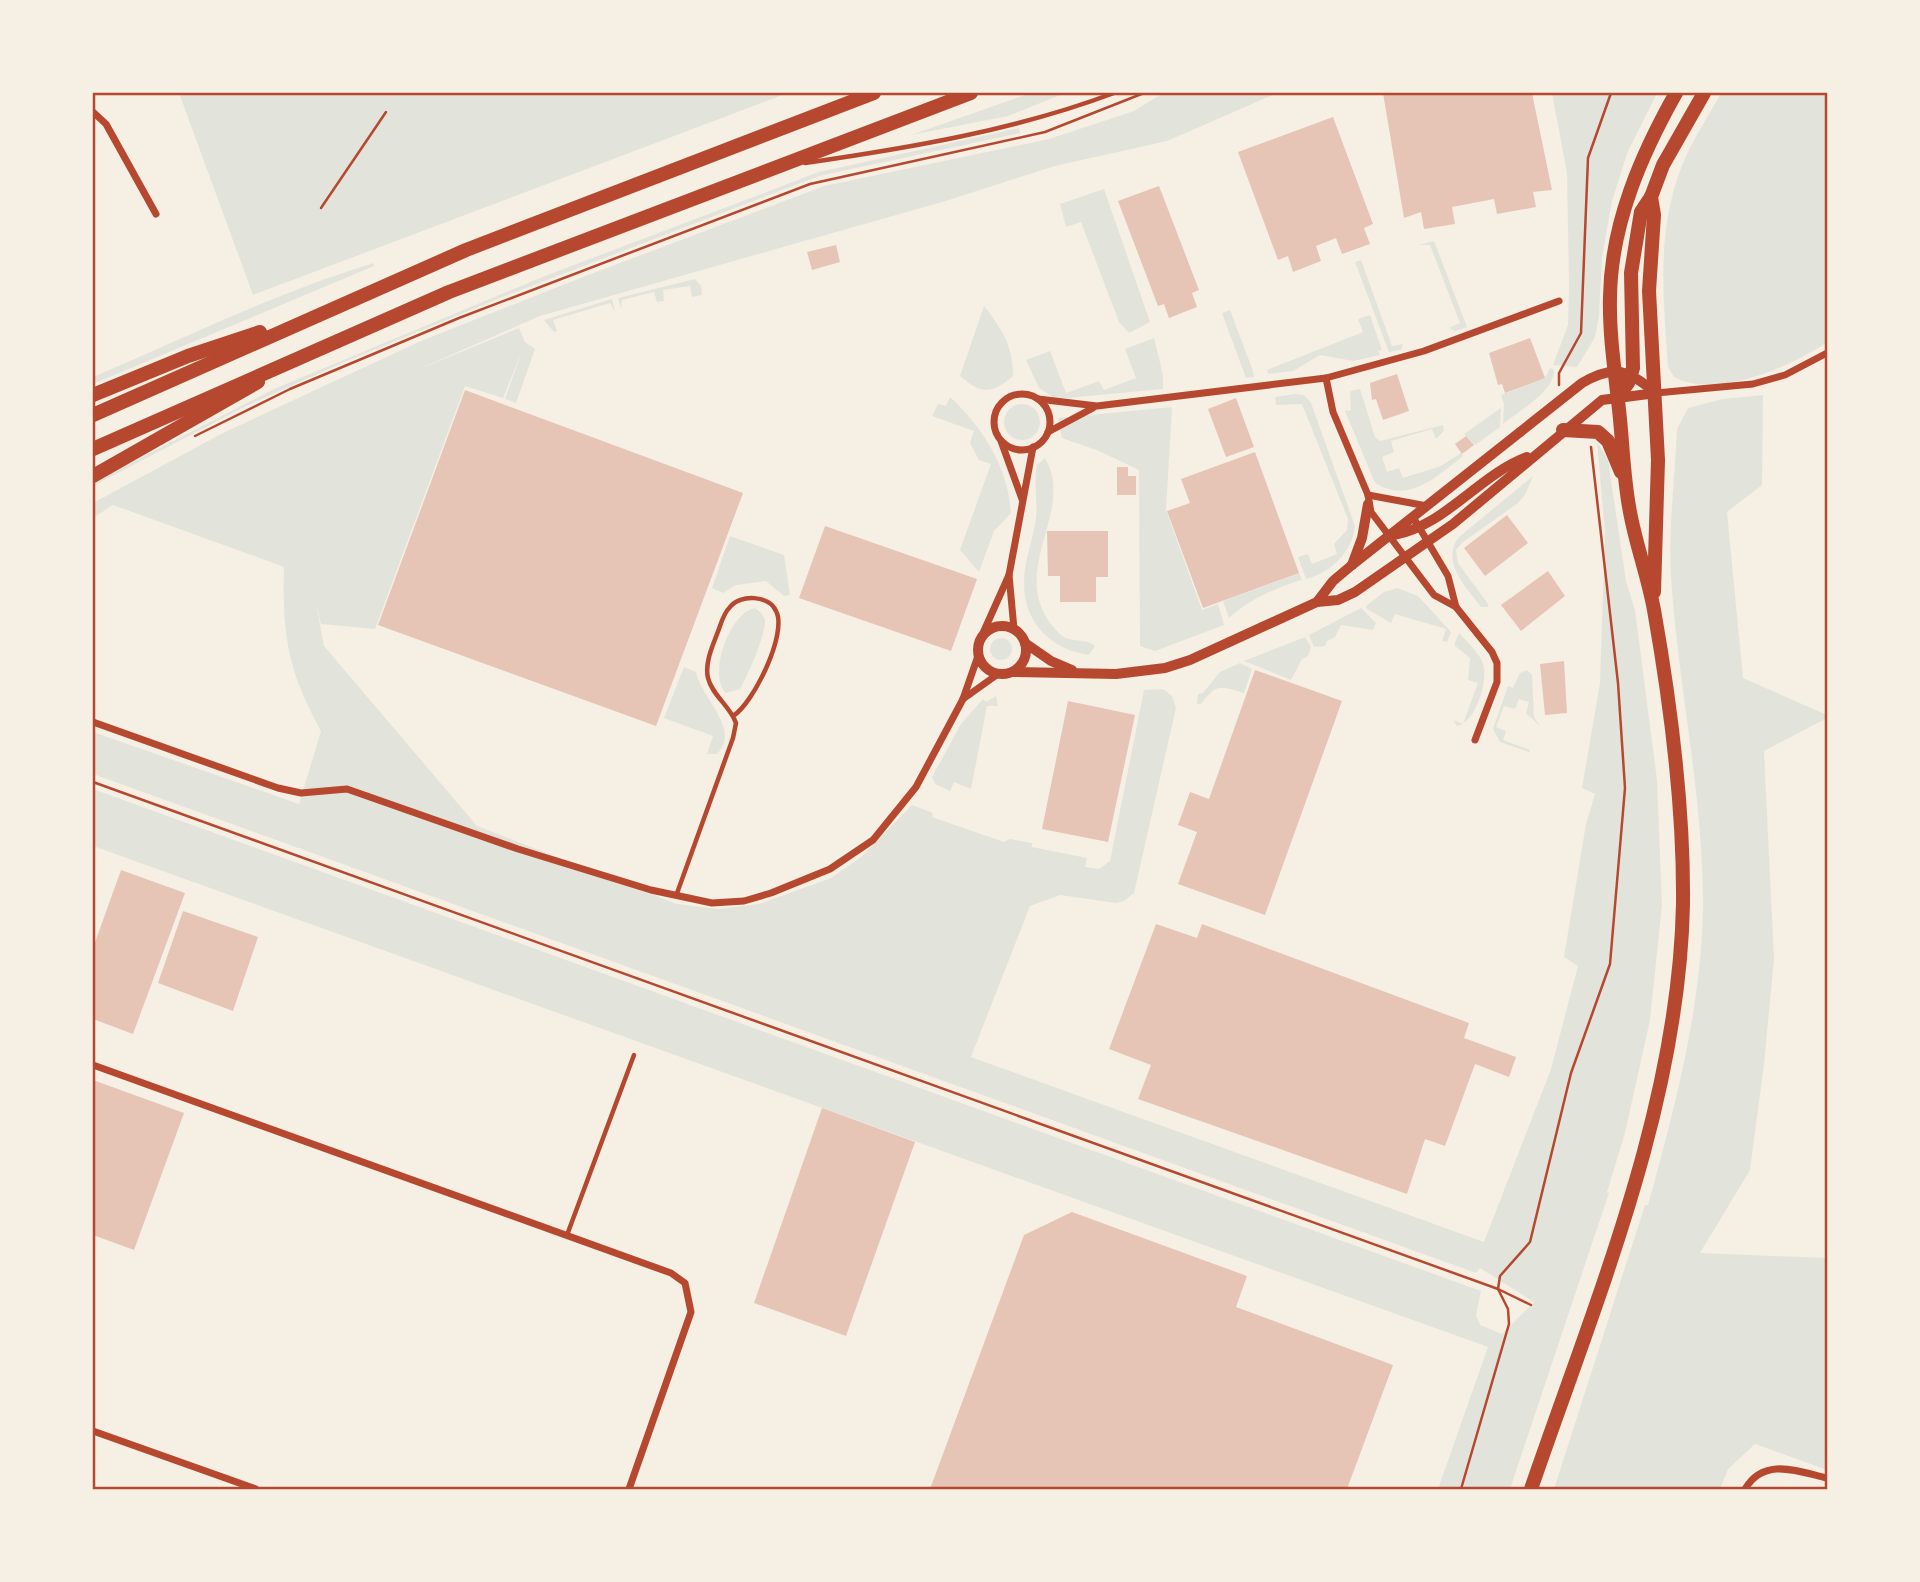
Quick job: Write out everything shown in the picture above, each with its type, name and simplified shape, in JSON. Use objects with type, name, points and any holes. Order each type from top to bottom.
[{"type":"highway","points":[[93,415],[466,250],[874,93]]},
{"type":"highway","points":[[93,449],[314,349],[460,288],[971,93]]},
{"type":"highway","points":[[1531,1489],[1628,1199],[1651,1116],[1670,1023],[1683,906],[1676,778],[1654,608],[1629,510],[1610,293],[1622,218],[1647,147],[1676,93]]},
{"type":"highway","points":[[1618,397],[1632,375],[1631,273],[1641,212],[1651,197],[1663,165],[1704,93]]},
{"type":"highway","points":[[1651,197],[1654,215],[1649,292],[1658,460],[1654,608]]},
{"type":"highway","points":[[93,395],[188,356],[302,321]]},
{"type":"highway","points":[[93,476],[314,349]]},
{"type":"highway","points":[[1563,430],[1598,432],[1608,441],[1627,486]]},
{"type":"street","points":[[93,112],[106,124],[156,214]]},
{"type":"street","points":[[1023,500],[994,418],[1002,401],[1023,394],[1038,399],[1097,406],[1326,378],[1424,351],[1559,301]]},
{"type":"street","points":[[978,656],[989,671],[998,674],[1074,671],[1115,674],[1165,668],[1202,655],[1317,602],[1338,600],[1361,589],[1481,502],[1533,455],[1602,400],[1753,384],[1785,374],[1827,353]]},
{"type":"street","points":[[1317,602],[1333,581],[1352,565],[1582,383],[1615,370],[1632,375],[1656,393]]},
{"type":"street","points":[[1326,378],[1333,412],[1368,499],[1405,558],[1434,595],[1456,607],[1487,644],[1497,663],[1497,682],[1475,740]]},
{"type":"street","points":[[1038,399],[1048,413],[1048,432]]},
{"type":"street","points":[[93,722],[278,788],[301,793],[348,789],[519,849],[676,896],[712,903],[744,901],[771,893],[830,869],[873,840],[916,787],[963,699],[978,656],[977,648],[1009,575],[1033,447],[1048,432],[1097,406]]},
{"type":"street","points":[[1001,440],[1014,449],[1033,447]]},
{"type":"street","points":[[1392,535],[1420,528],[1494,475],[1533,455]]},
{"type":"street","points":[[1368,499],[1427,506]]},
{"type":"street","points":[[1352,565],[1362,538],[1368,499]]},
{"type":"street","points":[[1413,517],[1448,576],[1456,607]]},
{"type":"street","points":[[1009,575],[1014,629],[1025,643],[1051,661],[1074,671]]},
{"type":"street","points":[[983,633],[997,626],[1014,629]]},
{"type":"street","points":[[1013,672],[1024,659],[1025,643]]},
{"type":"street","points":[[963,699],[998,674]]},
{"type":"street","points":[[93,1065],[671,1273],[685,1283],[691,1312],[629,1489]]},
{"type":"street","points":[[93,1431],[256,1489]]},
{"type":"street","points":[[1745,1489],[1752,1477],[1765,1470],[1784,1468],[1827,1478]]},
{"type":"lane","points":[[777,166],[873,153],[1034,120],[1114,93]]},
{"type":"lane","points":[[676,896],[736,723],[710,685],[707,674],[709,657],[730,606],[742,598],[755,598],[767,602],[776,610],[779,623],[757,687],[745,709],[733,716]]},
{"type":"lane","points":[[567,1235],[634,1055]]},
{"type":"path","points":[[1559,385],[1559,373],[1581,333],[1588,158],[1611,93]]},
{"type":"path","points":[[321,208],[386,112]]},
{"type":"path","points":[[195,436],[290,389],[459,318],[837,176]]},
{"type":"path","points":[[1461,1489],[1510,1324],[1508,1309],[1498,1289],[1500,1276],[1530,1242],[1572,1073],[1609,964],[1625,788],[1617,670],[1590,459],[1593,442]]},
{"type":"path","points":[[93,782],[1498,1289],[1531,1304]]},
{"type":"shaded area","points":[[179,93],[788,93],[253,295]]},
{"type":"shaded area","points":[[1031,93],[1063,94],[1008,116],[911,135]]},
{"type":"shaded area","points":[[1163,93],[1277,93],[1167,141],[1055,166],[949,200],[540,316],[412,372],[519,328],[525,342],[535,349],[516,403],[505,399],[522,351],[503,398],[465,386],[375,629],[321,624],[316,604],[324,646],[477,826],[677,904],[718,909],[759,904],[831,878],[861,857],[912,805],[933,813],[932,817],[1004,842],[1010,839],[1032,843],[1032,847],[1087,858],[1085,867],[1099,869],[1110,861],[1144,690],[1163,689],[1172,696],[1176,708],[1134,893],[1124,901],[1116,903],[1060,895],[1030,906],[971,1057],[1484,1242],[1551,1069],[1578,966],[1564,957],[1586,824],[1595,794],[1582,788],[1600,683],[1605,532],[1597,442],[1608,460],[1626,581],[1635,610],[1657,780],[1662,905],[1650,1020],[1625,1133],[1607,1192],[1609,1193],[1510,1489],[1438,1489],[1488,1347],[93,846],[93,789],[1481,1291],[1476,1315],[1480,1325],[1502,1334],[1534,1302],[1480,1268],[1476,1273],[93,774],[93,732],[299,804],[321,731],[301,690],[289,652],[284,613],[284,567],[113,505],[93,518],[93,503],[223,433],[421,341],[583,277],[824,186],[1049,139],[1134,111]]},
{"type":"shaded area","points":[[1552,93],[1657,93],[1628,151],[1612,201],[1602,257],[1599,316],[1595,337],[1577,367],[1553,365],[1568,325],[1569,284],[1567,173]]},
{"type":"shaded area","points":[[1721,93],[1827,93],[1827,342],[1774,370],[1710,385],[1691,383],[1674,377],[1668,367],[1664,259],[1670,206],[1677,180],[1691,146]]},
{"type":"shaded area","points":[[1019,128],[1020,133],[819,176],[500,298],[244,407],[93,486],[98,480],[274,389],[545,276],[819,172]]},
{"type":"shaded area","points":[[1104,189],[1150,322],[1129,333],[1119,322],[1081,222],[1066,227],[1060,204]]},
{"type":"shaded area","points":[[1434,241],[1467,327],[1455,331],[1449,328],[1460,323],[1430,245],[1419,245]]},
{"type":"shaded area","points":[[1361,260],[1392,346],[1403,344],[1401,350],[1389,352],[1355,262]]},
{"type":"shaded area","points":[[374,263],[374,266],[93,384],[93,377],[232,316]]},
{"type":"shaded area","points":[[695,279],[701,286],[702,295],[692,297],[690,286],[663,290],[664,301],[657,302],[654,292],[622,300],[621,309],[618,298]]},
{"type":"shaded area","points":[[612,299],[615,312],[610,303],[553,320],[557,331],[554,332],[544,320]]},
{"type":"shaded area","points":[[984,306],[1005,338],[1011,356],[1013,376],[999,386],[987,390],[975,387],[960,376]]},
{"type":"shaded area","points":[[1230,310],[1254,377],[1246,378],[1222,313]]},
{"type":"shaded area","points":[[1370,315],[1382,350],[1378,351],[1380,355],[1353,361],[1320,355],[1293,371],[1268,374],[1267,370],[1363,332],[1358,319]]},
{"type":"shaded area","points":[[1154,338],[1163,375],[1163,389],[1056,399],[1039,388],[1026,360],[1050,351],[1066,393],[1099,381],[1104,390],[1136,378],[1125,349]]},
{"type":"shaded area","points":[[1550,368],[1554,370],[1548,386],[1527,407],[1503,424],[1504,404],[1501,395],[1545,378]]},
{"type":"shaded area","points":[[1360,389],[1375,437],[1380,441],[1443,425],[1444,431],[1436,439],[1432,429],[1391,441],[1394,452],[1382,457],[1387,472],[1399,468],[1403,478],[1441,466],[1461,453],[1463,456],[1432,479],[1411,489],[1387,489],[1375,483],[1345,411],[1351,410],[1350,391]]},
{"type":"shaded area","points":[[1304,395],[1311,403],[1355,526],[1350,544],[1339,560],[1324,572],[1306,579],[1298,557],[1308,554],[1312,564],[1337,554],[1334,544],[1347,530],[1348,519],[1302,404],[1276,405],[1275,397]]},
{"type":"shaded area","points":[[1763,395],[1762,485],[1727,512],[1743,678],[1827,715],[1827,718],[1764,751],[1774,959],[1764,1064],[1750,1170],[1700,1253],[1827,1258],[1827,1470],[1755,1444],[1728,1469],[1720,1489],[1554,1489],[1645,1205],[1648,1205],[1677,1094],[1698,980],[1703,904],[1702,863],[1695,780],[1674,618],[1670,559],[1677,429],[1688,408],[1723,399]]},
{"type":"shaded area","points":[[950,397],[973,422],[992,449],[1009,496],[1011,513],[994,531],[979,572],[960,550],[991,464],[979,460],[970,443],[974,431],[932,416],[938,404],[946,406]]},
{"type":"shaded area","points":[[1022,404],[1035,409],[1040,422],[1035,435],[1022,440],[1009,435],[1004,422],[1009,409]]},
{"type":"shaded area","points":[[1172,407],[1166,510],[1202,610],[1218,604],[1224,625],[1155,651],[1140,646],[1139,470],[1099,451],[1062,438],[1058,418]]},
{"type":"shaded area","points":[[1501,408],[1500,427],[1475,445],[1464,434]]},
{"type":"shaded area","points":[[1045,458],[1053,479],[1053,501],[1042,545],[1037,590],[1043,612],[1060,634],[1068,639],[1095,646],[1089,655],[1075,652],[1051,640],[1042,632],[1028,610],[1025,566],[1036,518],[1037,465]]},
{"type":"shaded area","points":[[1533,476],[1525,495],[1518,503],[1463,542],[1456,550],[1458,563],[1488,604],[1488,607],[1481,607],[1457,573],[1452,555],[1454,546],[1459,537]]},
{"type":"shaded area","points":[[730,536],[784,555],[790,595],[784,596],[766,581],[736,585],[723,593],[712,588]]},
{"type":"shaded area","points":[[1299,573],[1302,580],[1263,595],[1229,618],[1223,601]]},
{"type":"shaded area","points":[[1397,588],[1418,596],[1451,632],[1447,642],[1442,641],[1446,629],[1395,614],[1391,623],[1367,609],[1366,606],[1384,592]]},
{"type":"shaded area","points":[[755,608],[765,621],[759,645],[740,689],[726,693],[719,673],[724,645],[737,620]]},
{"type":"shaded area","points":[[1361,608],[1376,623],[1373,630],[1341,625],[1335,637],[1327,641],[1325,646],[1314,647],[1309,635]]},
{"type":"shaded area","points":[[1459,633],[1479,655],[1484,671],[1482,690],[1475,710],[1463,723],[1478,683],[1468,680],[1470,658],[1454,645]]},
{"type":"shaded area","points":[[1305,637],[1311,647],[1291,680],[1244,661]]},
{"type":"shaded area","points":[[997,638],[1005,638],[1012,645],[1012,653],[1005,660],[997,660],[990,653],[990,645]]},
{"type":"shaded area","points":[[1240,663],[1252,669],[1244,693],[1219,688],[1201,704],[1197,704],[1198,694],[1203,693],[1220,672]]},
{"type":"shaded area","points":[[684,667],[696,672],[723,724],[723,745],[717,754],[707,754],[713,736],[664,718]]},
{"type":"shaded area","points":[[1527,670],[1532,675],[1534,717],[1540,726],[1526,713],[1529,702],[1519,699],[1515,709],[1504,706],[1496,727],[1506,731],[1503,740],[1530,750],[1529,752],[1500,742],[1493,729],[1508,686],[1513,688],[1520,673]]},
{"type":"shaded area","points":[[996,696],[998,706],[987,706],[971,789],[954,782],[950,791],[935,784],[932,777],[961,724],[983,699],[986,702]]},
{"type":"building","points":[[1383,93],[1532,93],[1552,190],[1533,192],[1536,207],[1497,214],[1494,199],[1452,207],[1455,224],[1424,229],[1421,212],[1404,218]]},
{"type":"building","points":[[1333,117],[1373,224],[1364,228],[1370,244],[1342,254],[1336,238],[1316,246],[1321,261],[1293,272],[1288,256],[1278,260],[1238,152]]},
{"type":"building","points":[[1159,186],[1199,290],[1192,293],[1197,307],[1169,318],[1164,304],[1158,306],[1118,201]]},
{"type":"building","points":[[836,245],[840,262],[812,270],[807,252]]},
{"type":"building","points":[[1530,338],[1545,378],[1505,393],[1502,384],[1498,385],[1489,353]]},
{"type":"building","points":[[1397,374],[1409,411],[1383,420],[1376,399],[1372,400],[1370,383]]},
{"type":"building","points":[[465,390],[743,493],[656,726],[378,625]]},
{"type":"building","points":[[1236,398],[1254,447],[1226,457],[1208,409]]},
{"type":"building","points":[[1466,436],[1474,445],[1462,454],[1455,444]]},
{"type":"building","points":[[1255,452],[1299,573],[1203,608],[1167,511],[1190,503],[1181,479]]},
{"type":"building","points":[[1117,467],[1128,467],[1128,476],[1136,476],[1136,495],[1117,495]]},
{"type":"building","points":[[1507,515],[1528,543],[1485,576],[1464,548]]},
{"type":"building","points":[[825,526],[977,579],[951,651],[799,598]]},
{"type":"building","points":[[1047,531],[1108,531],[1108,577],[1096,577],[1096,602],[1060,602],[1060,576],[1048,576]]},
{"type":"building","points":[[1548,571],[1565,596],[1521,631],[1501,605]]},
{"type":"building","points":[[1564,661],[1567,713],[1545,715],[1540,664]]},
{"type":"building","points":[[1255,670],[1342,701],[1265,915],[1178,884],[1197,832],[1178,825],[1190,792],[1209,799]]},
{"type":"building","points":[[1068,701],[1135,715],[1108,842],[1042,829]]},
{"type":"building","points":[[121,870],[185,893],[133,1034],[93,1019],[93,948]]},
{"type":"building","points":[[183,911],[258,937],[233,1011],[158,983]]},
{"type":"building","points":[[1156,924],[1197,938],[1202,924],[1469,1023],[1464,1038],[1516,1057],[1509,1077],[1475,1064],[1445,1146],[1425,1139],[1407,1194],[1138,1099],[1151,1065],[1109,1049]]},
{"type":"building","points":[[93,1080],[184,1113],[134,1250],[93,1235]]},
{"type":"building","points":[[822,1108],[915,1142],[846,1336],[754,1303]]},
{"type":"building","points":[[1072,1212],[1247,1276],[1236,1307],[1393,1365],[1347,1489],[930,1489],[1024,1235]]}]
